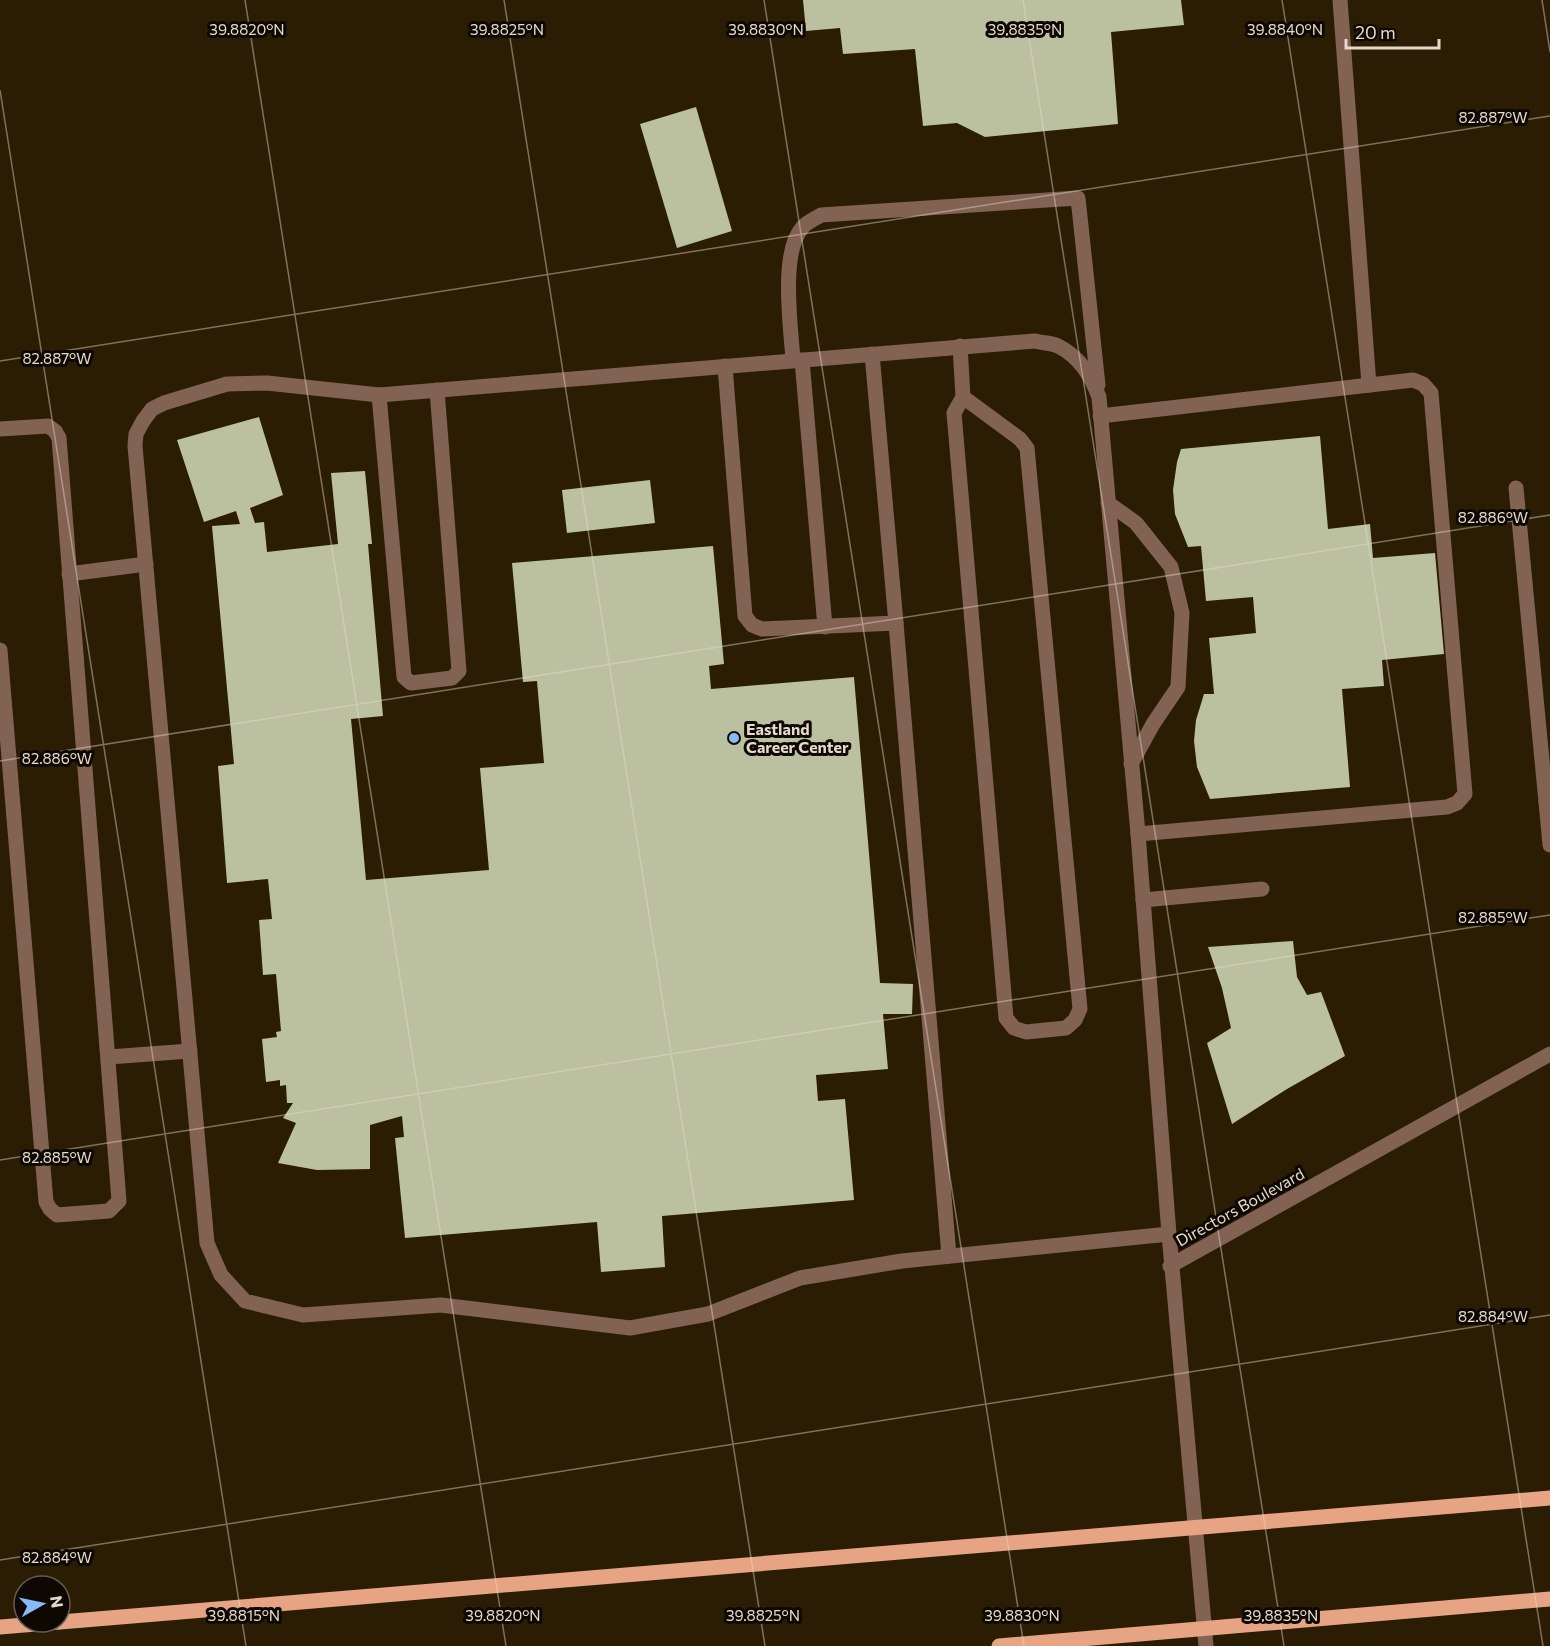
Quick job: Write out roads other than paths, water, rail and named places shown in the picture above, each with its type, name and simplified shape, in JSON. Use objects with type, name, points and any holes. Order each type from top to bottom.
[{"type":"main road","points":[[0,1627],[1550,1498]]},
{"type":"main road","points":[[999,1646],[1550,1599]]},
{"type":"street","points":[[1340,0],[1369,385]]},
{"type":"street","points":[[825,627],[788,275],[793,245],[802,227],[821,215],[1078,198],[1099,397],[1138,834],[1170,1266]]},
{"type":"street","points":[[1099,397],[1090,375],[1077,360],[1058,346],[1035,341],[379,395],[267,383],[227,384],[164,403],[152,410],[136,434],[135,446],[207,1243],[221,1275],[245,1301],[303,1315],[441,1305],[630,1328],[708,1314],[800,1278],[902,1261],[1169,1234]]},
{"type":"street","points":[[960,346],[963,397],[954,413],[1006,1018],[1014,1028],[1026,1032],[1066,1028],[1075,1020],[1080,1009],[1027,448],[1020,439],[963,397]]},
{"type":"street","points":[[872,354],[949,1256]]},
{"type":"street","points":[[725,366],[745,616],[752,625],[762,629],[896,623]]},
{"type":"street","points":[[1100,416],[1413,380],[1423,384],[1431,393],[1465,794],[1457,803],[1447,807],[1138,834]]},
{"type":"street","points":[[379,395],[404,677],[411,683],[453,678],[459,670],[436,390]]},
{"type":"street","points":[[0,429],[48,426],[59,438],[119,1201],[109,1211],[57,1215],[46,1202],[0,650]]},
{"type":"street","points":[[1516,488],[1548,802],[1550,845]]},
{"type":"street","points":[[1108,503],[1136,523],[1171,567],[1182,613],[1178,687],[1153,724],[1131,764]]},
{"type":"street","points":[[69,574],[146,564]]},
{"type":"street","points":[[1143,900],[1262,889]]},
{"type":"street","points":[[109,1057],[190,1051]]},
{"type":"street","name":"Directors Boulevard","points":[[1206,1646],[1170,1266],[1550,1054]]},
{"type":"place","name":"Eastland Career Center","points":[[734,738]]}]
